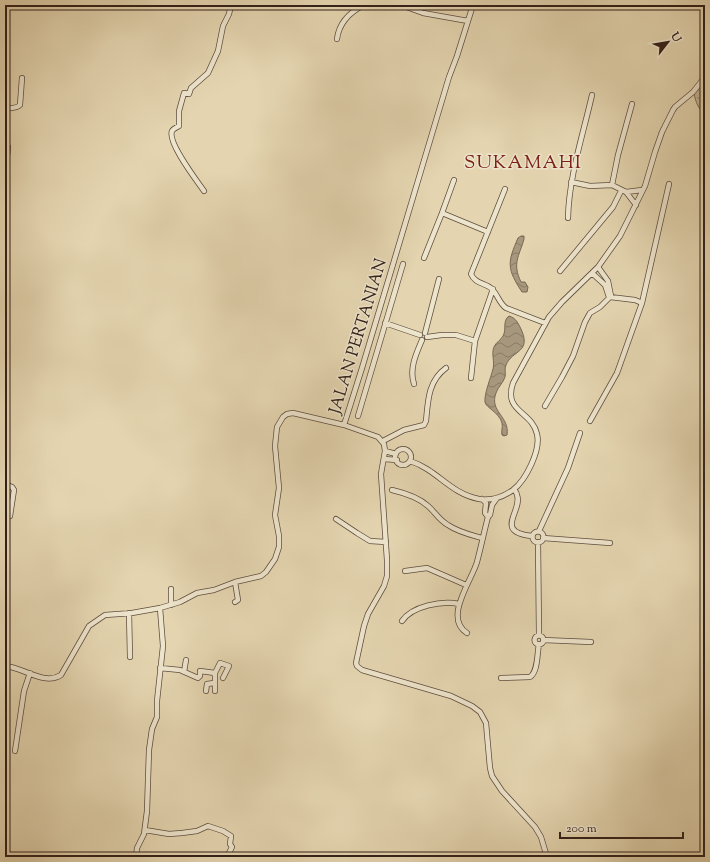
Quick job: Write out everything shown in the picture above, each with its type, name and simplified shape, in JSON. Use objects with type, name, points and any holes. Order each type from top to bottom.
[{"type":"street","points":[[204,191],[176,148],[172,138],[172,133],[173,130],[179,126],[179,111],[184,94],[189,94],[191,88],[208,73],[216,56],[223,26],[229,14],[231,5]]},
{"type":"street","points":[[337,39],[343,22],[364,5]]},
{"type":"street","points":[[400,5],[423,13],[468,21]]},
{"type":"street","name":"JALAN PERTANIAN","points":[[383,441],[378,437],[344,425],[449,77],[458,56],[473,5]]},
{"type":"street","points":[[5,108],[15,108],[20,105],[22,78]]},
{"type":"street","points":[[410,461],[427,467],[458,492],[482,499],[497,498],[514,490],[534,459],[538,444],[538,436],[530,420],[517,409],[512,401],[512,388],[545,324],[562,302],[598,266],[620,236],[636,205],[662,132],[675,107],[693,92],[705,78]]},
{"type":"street","points":[[568,218],[572,182],[592,94]]},
{"type":"street","points":[[612,185],[618,155],[632,104]]},
{"type":"street","points":[[5,176],[8,147]]},
{"type":"street","points":[[424,258],[454,180]]},
{"type":"street","points":[[572,182],[590,186],[612,185],[624,191],[636,205]]},
{"type":"street","points":[[590,420],[617,373],[642,304],[669,184]]},
{"type":"street","points":[[505,189],[471,274],[475,281],[493,289],[501,304],[506,308],[545,324]]},
{"type":"street","points":[[624,191],[642,190]]},
{"type":"street","points":[[560,272],[613,207],[624,191]]},
{"type":"street","points":[[442,213],[488,232]]},
{"type":"street","points":[[5,245],[7,256],[5,261]]},
{"type":"street","points":[[358,416],[403,264]]},
{"type":"street","points":[[598,266],[608,281],[610,297]]},
{"type":"street","points":[[592,273],[605,286],[610,297]]},
{"type":"street","points":[[414,384],[412,374],[415,357],[423,336],[439,279]]},
{"type":"street","points":[[471,378],[475,341],[493,289]]},
{"type":"street","points":[[610,297],[635,300],[642,304]]},
{"type":"street","points":[[545,406],[573,356],[585,322],[590,313],[600,307],[610,297]]},
{"type":"street","points":[[385,323],[423,336],[456,336],[475,341]]},
{"type":"street","points":[[446,368],[438,375],[431,387],[426,422],[424,426],[404,430],[383,441],[385,451],[381,474],[387,560],[386,580],[382,591],[368,614],[356,663],[362,670],[451,696],[472,706],[480,712],[486,723],[492,776],[499,788],[535,827],[547,857]]},
{"type":"street","points":[[5,666],[46,678],[55,678],[59,676],[69,663],[89,626],[105,615],[160,608],[180,602],[197,593],[214,590],[235,582],[261,576],[266,572],[275,559],[279,547],[279,536],[275,515],[279,488],[275,446],[277,427],[280,421],[287,414],[293,413],[344,425]]},
{"type":"street","points":[[532,536],[534,532],[539,531],[568,468],[580,432]]},
{"type":"street","points":[[396,454],[401,450],[406,450],[410,454],[410,461]]},
{"type":"street","points":[[385,451],[396,454]]},
{"type":"street","points":[[396,454],[396,460]]},
{"type":"street","points":[[384,459],[396,460],[399,464],[403,465],[408,464],[410,461]]},
{"type":"street","points":[[5,484],[12,486],[14,490],[10,516]]},
{"type":"street","points":[[392,490],[422,501],[448,526],[469,535],[482,538]]},
{"type":"street","points":[[514,490],[518,496],[518,499],[511,520],[512,526],[521,534],[532,536]]},
{"type":"street","points":[[467,633],[463,630],[458,618],[459,604],[466,584],[474,571],[488,517],[490,515],[492,505],[497,498]]},
{"type":"street","points":[[482,499],[486,503],[485,513],[488,517]]},
{"type":"street","points":[[336,519],[370,541],[386,542]]},
{"type":"street","points":[[539,531],[542,533],[543,538]]},
{"type":"street","points":[[532,536],[534,541],[538,542]]},
{"type":"street","points":[[538,542],[542,541],[543,538],[610,543]]},
{"type":"street","points":[[538,542],[539,635],[543,640]]},
{"type":"street","points":[[405,571],[427,568],[466,584]]},
{"type":"street","points":[[235,582],[238,600],[235,602]]},
{"type":"street","points":[[171,589],[171,605]]},
{"type":"street","points":[[402,621],[405,617],[426,605],[451,602],[459,604]]},
{"type":"street","points":[[136,857],[137,848],[143,838],[145,830],[149,750],[152,729],[157,717],[163,643],[160,608]]},
{"type":"street","points":[[129,613],[130,657]]},
{"type":"street","points":[[539,635],[534,640],[539,644]]},
{"type":"street","points":[[501,678],[532,676],[535,671],[539,644],[542,643],[543,640],[592,642]]},
{"type":"street","points":[[184,672],[186,660]]},
{"type":"street","points":[[215,691],[215,673],[220,663],[229,666],[224,678]]},
{"type":"street","points":[[160,668],[184,672],[198,678],[200,676],[200,671],[215,673]]},
{"type":"street","points":[[15,751],[24,691],[30,673]]},
{"type":"street","points":[[206,691],[207,684],[214,684]]},
{"type":"street","points":[[145,830],[169,834],[197,831],[210,827],[231,836],[230,844],[232,847],[227,857]]},
{"type":"shaded area","points":[[705,80],[705,114],[699,108],[694,94]]},
{"type":"water","points":[[524,236],[524,239],[517,260],[517,270],[521,282],[525,282],[528,287],[527,292],[522,292],[510,266],[510,260],[514,247],[518,238]]},
{"type":"water","points":[[509,316],[515,319],[519,325],[524,337],[524,343],[523,347],[512,356],[506,365],[505,377],[497,391],[495,399],[497,410],[506,423],[507,435],[504,436],[502,435],[502,423],[500,419],[486,404],[485,399],[494,363],[493,350],[503,336],[505,331],[505,323]]},
{"type":"district","name":"SUKAMAHI","points":[[523,161]]}]
